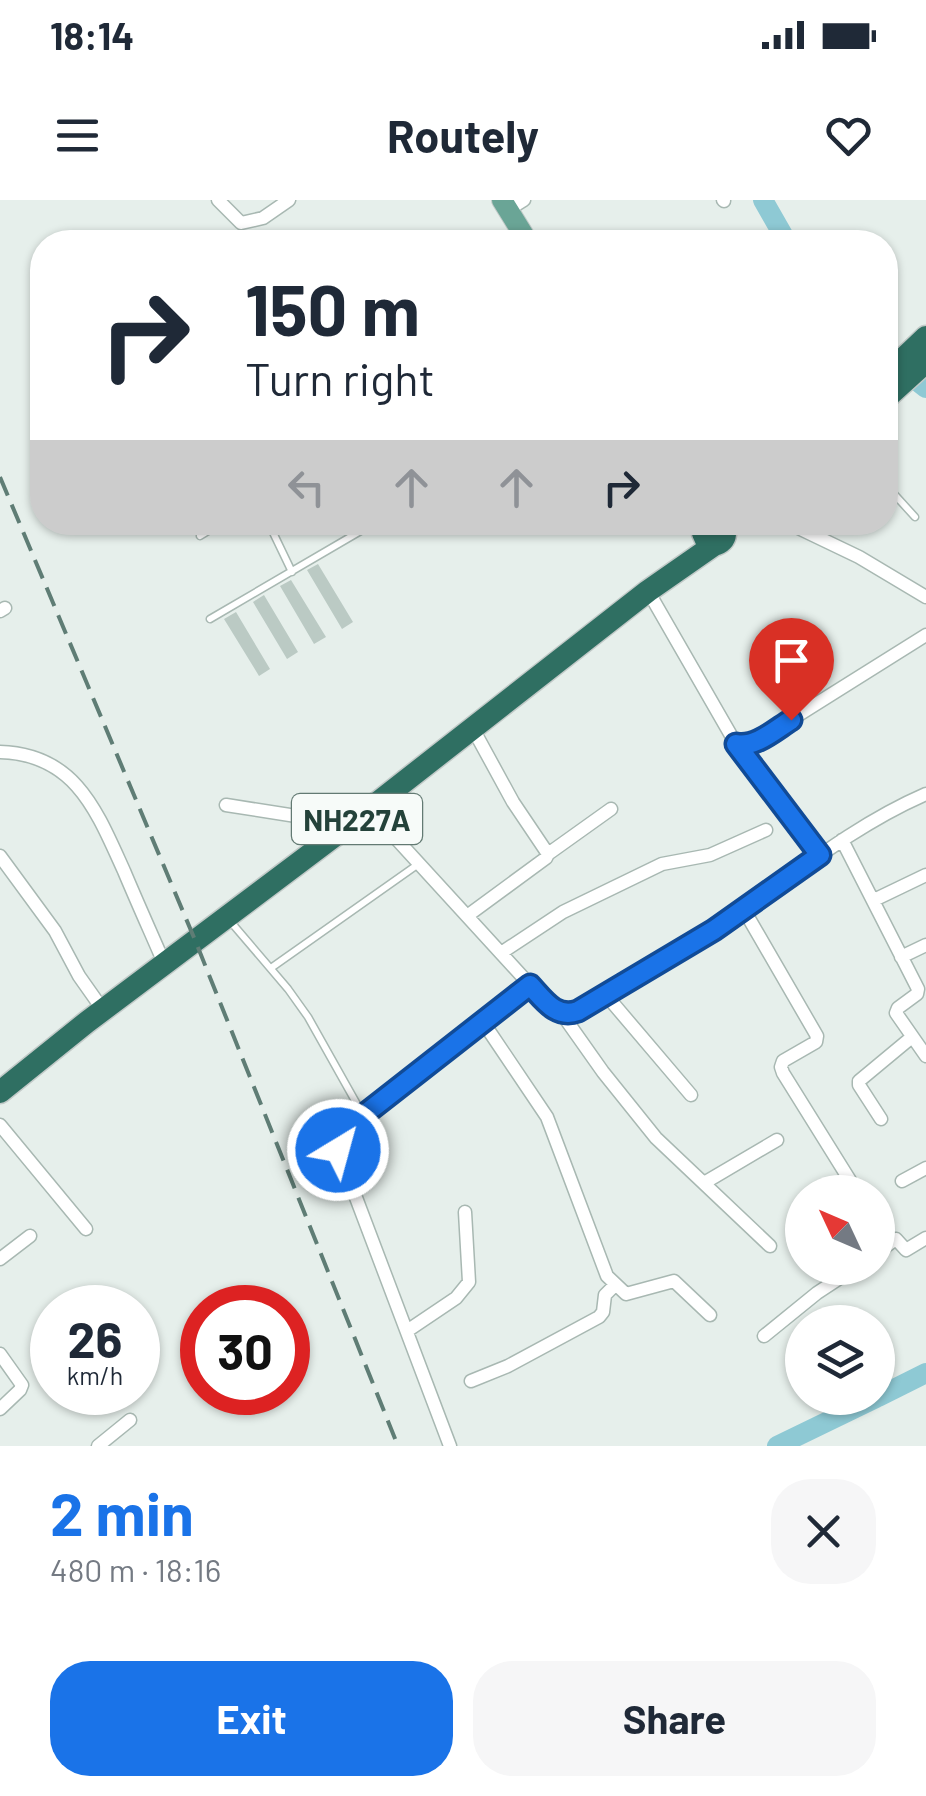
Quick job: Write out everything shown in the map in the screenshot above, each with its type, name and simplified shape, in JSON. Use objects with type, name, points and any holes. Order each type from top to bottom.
[{"type":"highway","points":[[898,364],[926,338]]},
{"type":"highway","points":[[898,388],[926,362]]},
{"type":"highway","name":"NH227A","points":[[0,1092],[648,591],[710,535]]},
{"type":"main road","points":[[512,203],[523,230]]},
{"type":"street","points":[[218,200],[241,222],[263,218],[289,200]]},
{"type":"street","points":[[813,535],[860,557],[926,597]]},
{"type":"street","points":[[648,591],[736,744],[820,855]]},
{"type":"street","points":[[736,744],[744,746],[757,741],[926,636]]},
{"type":"street","points":[[472,727],[513,802],[548,854]]},
{"type":"street","points":[[0,752],[34,756],[55,765],[82,790],[98,814],[164,963]]},
{"type":"street","points":[[562,1014],[578,1011],[606,995],[744,910],[842,840],[926,794]]},
{"type":"street","points":[[226,805],[349,825]]},
{"type":"street","points":[[369,809],[551,1008],[562,1014],[656,1138],[770,1246]]},
{"type":"street","points":[[467,916],[611,809]]},
{"type":"street","points":[[502,953],[564,912],[662,864],[710,856],[766,830]]},
{"type":"street","points":[[842,840],[922,996],[896,1011],[926,1056]]},
{"type":"street","points":[[0,856],[55,931],[103,1010]]},
{"type":"street","points":[[874,900],[926,875]]},
{"type":"street","points":[[744,910],[816,1036],[816,1042],[783,1061],[783,1073],[847,1175]]},
{"type":"street","points":[[901,957],[926,945]]},
{"type":"street","points":[[450,1446],[337,1141],[363,1115],[530,985]]},
{"type":"street","points":[[606,995],[691,1095]]},
{"type":"street","points":[[483,1022],[548,1117],[607,1276],[626,1294],[674,1281],[710,1315]]},
{"type":"street","points":[[880,1119],[859,1085],[860,1079],[912,1037]]},
{"type":"street","points":[[0,1125],[86,1229]]},
{"type":"street","points":[[704,1183],[777,1140]]},
{"type":"street","points":[[902,1181],[926,1168]]},
{"type":"street","points":[[407,1332],[456,1298],[469,1282],[465,1212]]},
{"type":"street","points":[[0,1259],[30,1236]]},
{"type":"street","points":[[895,1240],[907,1250],[926,1238]]},
{"type":"street","points":[[472,1380],[508,1366],[599,1317],[604,1312],[605,1294],[614,1285]]},
{"type":"street","points":[[764,1336],[829,1285]]},
{"type":"street","points":[[0,1354],[22,1385],[0,1409]]},
{"type":"street","points":[[98,1446],[130,1420]]},
{"type":"lane","points":[[898,499],[915,518]]},
{"type":"lane","points":[[274,535],[292,572]]},
{"type":"lane","points":[[210,619],[349,535]]},
{"type":"lane","points":[[271,968],[419,863]]},
{"type":"lane","points":[[226,916],[308,1018],[363,1115]]},
{"type":"building","points":[[318,564],[353,622],[342,629],[307,570]]},
{"type":"building","points":[[291,580],[326,637],[314,644],[280,586]]},
{"type":"building","points":[[264,595],[298,652],[287,659],[253,602]]},
{"type":"building","points":[[236,612],[270,669],[259,676],[224,619]]},
{"type":"waterway","points":[[763,200],[780,230]]},
{"type":"waterway","points":[[898,366],[926,388]]},
{"type":"waterway","points":[[895,1388],[926,1373]]},
{"type":"waterway","points":[[777,1446],[841,1415]]},
{"type":"railway","points":[[0,477],[195,940],[398,1446]]},
{"type":"route","points":[[338,1150],[342,1132],[530,985],[551,1008],[572,1014],[714,930],[820,855],[736,744],[744,746],[757,741],[791,720]]}]
